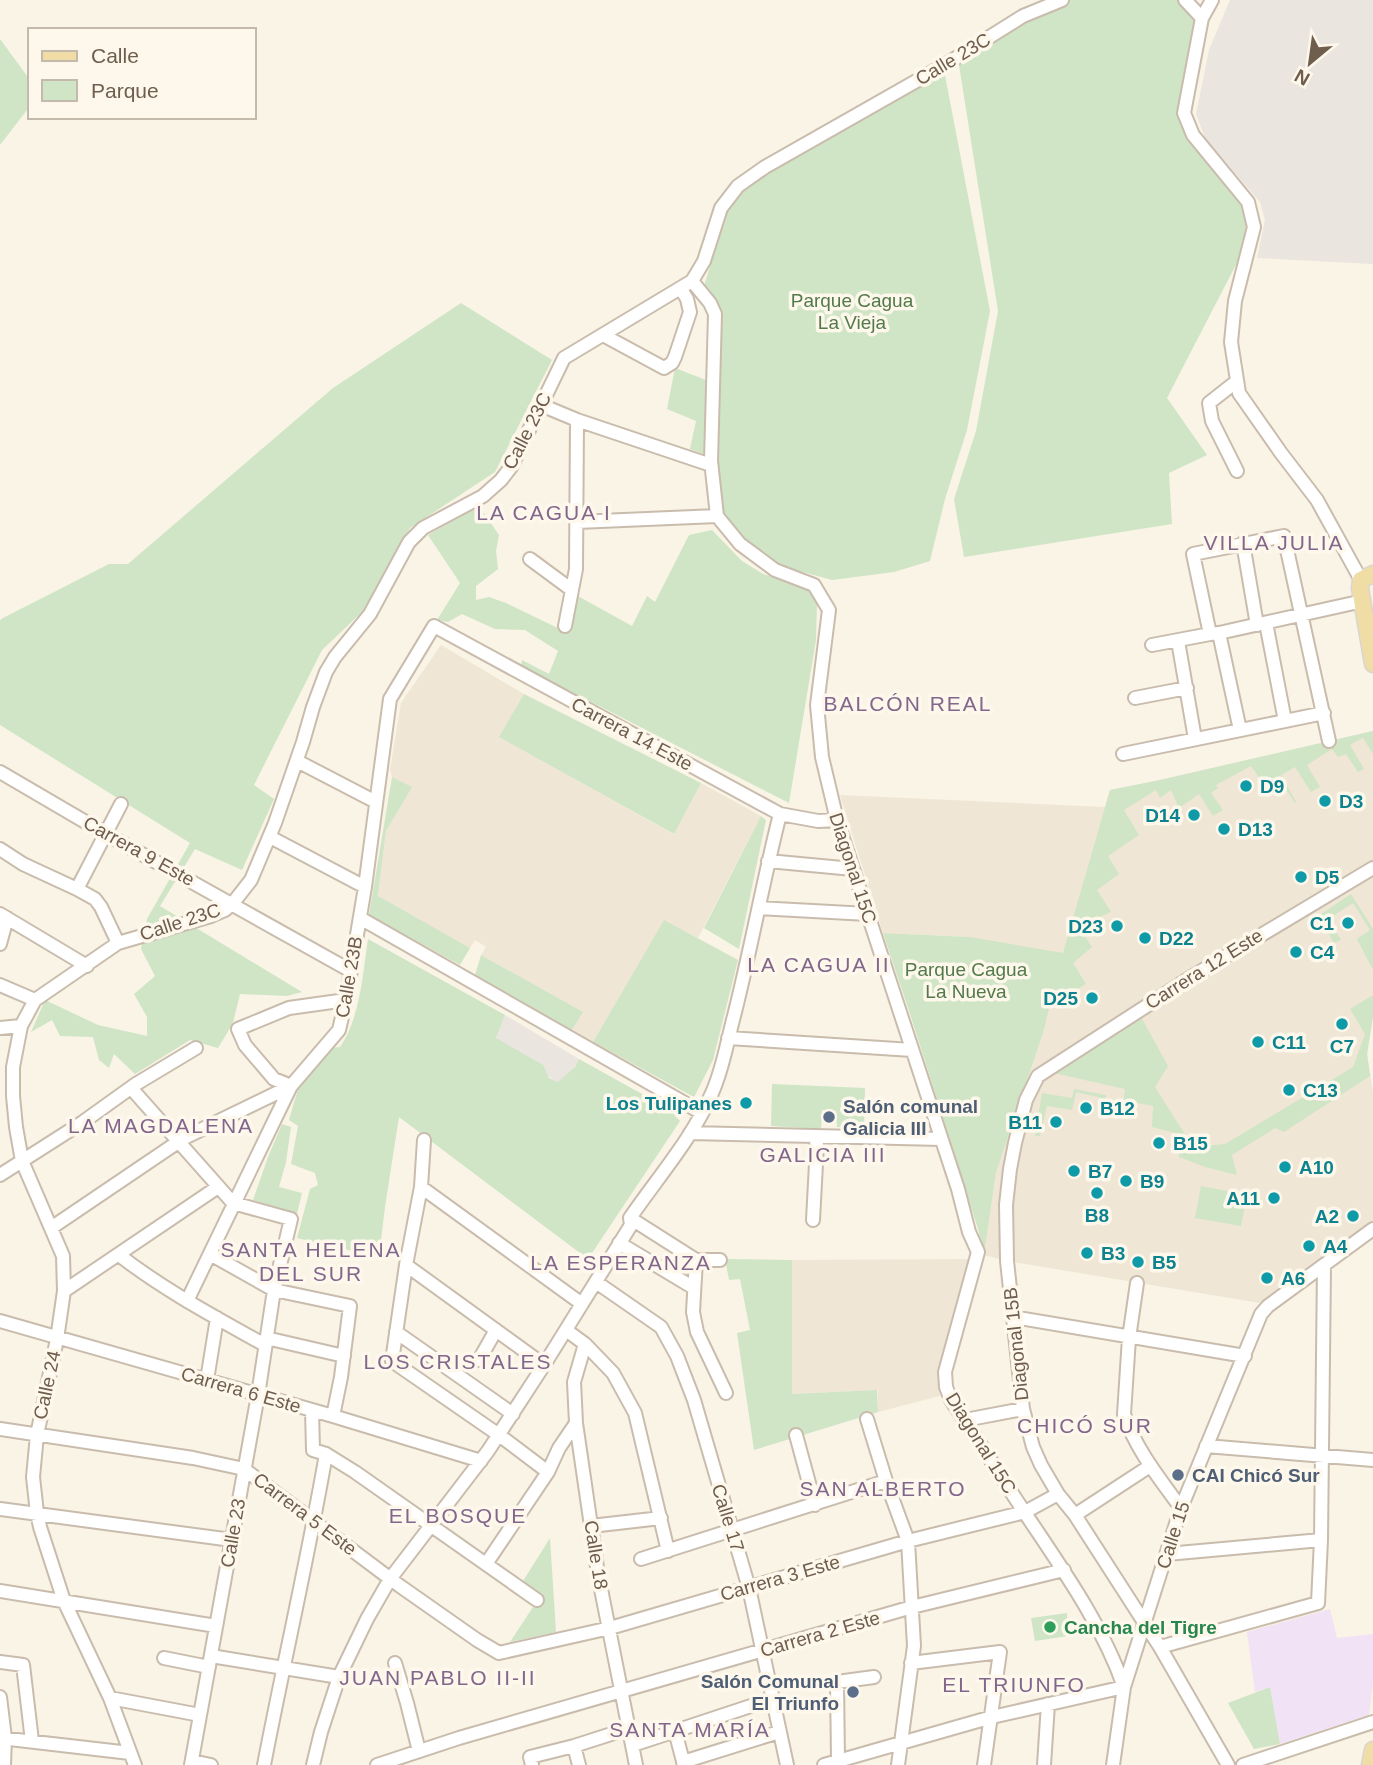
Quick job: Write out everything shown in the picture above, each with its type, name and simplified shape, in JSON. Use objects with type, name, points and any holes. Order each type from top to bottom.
[{"type":"main road","points":[[1367,577],[1360,588],[1370,626],[1373,664]]},
{"type":"main road","points":[[1370,1765],[1373,1750]]},
{"type":"street","name":"Calle 23C","points":[[35,1000],[117,943],[211,916],[233,903],[251,880],[270,837],[326,672],[370,614],[409,542],[423,528],[482,496],[501,480],[511,467],[564,358],[692,281],[704,261],[721,208],[738,186],[765,167],[948,63],[1023,16],[1062,0]]},
{"type":"street","points":[[1185,0],[1202,18]]},
{"type":"street","points":[[1212,0],[1202,18],[1184,113],[1194,135],[1248,202],[1254,227],[1235,301],[1231,342],[1239,393],[1317,500],[1367,577]]},
{"type":"street","points":[[577,522],[717,516],[711,465],[715,314],[710,303],[692,281]]},
{"type":"street","points":[[603,335],[664,368],[672,363],[688,322],[689,305],[681,289]]},
{"type":"street","points":[[1237,381],[1209,402],[1212,421],[1237,471]]},
{"type":"street","points":[[541,405],[577,420],[711,465]]},
{"type":"street","points":[[565,626],[576,569],[577,420]]},
{"type":"street","name":"Diagonal 15C","points":[[717,516],[740,544],[775,570],[814,585],[829,610],[817,705],[821,757],[837,820],[958,1189],[969,1232],[978,1252],[946,1372],[946,1387],[951,1400],[1063,1570],[1118,1668],[1124,1687]]},
{"type":"street","points":[[1240,730],[1194,554],[1284,536],[1329,741]]},
{"type":"street","points":[[1243,543],[1285,721]]},
{"type":"street","points":[[530,559],[572,590]]},
{"type":"street","points":[[1152,645],[1363,601]]},
{"type":"street","name":"Carrera 14 Este","points":[[434,626],[780,814],[818,821],[837,820]]},
{"type":"street","name":"Calle 23B","points":[[187,1301],[290,1086],[339,1030],[365,887],[390,699],[434,626]]},
{"type":"street","points":[[1178,641],[1195,739]]},
{"type":"street","points":[[1135,698],[1187,688]]},
{"type":"street","points":[[1123,754],[1324,713]]},
{"type":"street","points":[[297,761],[376,802]]},
{"type":"street","name":"Carrera 9 Este","points":[[0,772],[351,971]]},
{"type":"street","points":[[77,888],[121,804]]},
{"type":"street","points":[[313,1765],[339,1677],[390,1579],[481,1461],[513,1414],[631,1225],[630,1218],[690,1133],[712,1095],[748,958],[780,814]]},
{"type":"street","points":[[270,837],[365,887]]},
{"type":"street","points":[[0,849],[95,900],[101,907],[117,943]]},
{"type":"street","points":[[768,861],[853,869]]},
{"type":"street","name":"Carrera 12 Este","points":[[1038,1076],[1193,975],[1373,868]]},
{"type":"street","points":[[759,908],[868,914]]},
{"type":"street","points":[[0,944],[3,916],[87,965]]},
{"type":"street","points":[[360,918],[702,1112]]},
{"type":"street","points":[[0,985],[35,1000]]},
{"type":"street","name":"Calle 24","points":[[35,1000],[21,1026],[6,1095],[16,1127],[22,1161],[63,1255],[64,1291],[37,1434],[33,1477],[37,1513],[64,1601],[110,1698],[132,1759]]},
{"type":"street","points":[[290,1086],[274,1079],[245,1045],[238,1029],[289,1008],[346,1000]]},
{"type":"street","points":[[0,1028],[21,1026]]},
{"type":"street","points":[[728,1038],[912,1050]]},
{"type":"street","points":[[0,1175],[196,1048]]},
{"type":"street","name":"Diagonal 15B","points":[[1038,1076],[1026,1100],[1010,1169],[1006,1205],[1007,1261],[1023,1409],[1033,1447],[1058,1494],[1075,1515],[1160,1647],[1228,1765]]},
{"type":"street","points":[[51,1228],[179,1142],[290,1086]]},
{"type":"street","points":[[131,1088],[233,1203]]},
{"type":"street","points":[[690,1133],[941,1139]]},
{"type":"street","points":[[813,1220],[817,1145],[815,1137]]},
{"type":"street","points":[[424,1140],[421,1187],[392,1361],[548,1472]]},
{"type":"street","points":[[64,1291],[218,1187]]},
{"type":"street","points":[[421,1187],[582,1304]]},
{"type":"street","name":"Calle 23","points":[[192,1763],[258,1395],[274,1290],[291,1219],[233,1203]]},
{"type":"street","points":[[630,1218],[696,1260],[720,1260]]},
{"type":"street","points":[[1160,1647],[1318,1603],[1324,1266],[1373,1229]]},
{"type":"street","points":[[619,1243],[694,1288]]},
{"type":"street","points":[[210,1254],[274,1290],[350,1306],[333,1416]]},
{"type":"street","points":[[120,1255],[141,1272],[187,1301],[266,1341],[344,1356]]},
{"type":"street","points":[[696,1260],[693,1311],[697,1332],[726,1392]]},
{"type":"street","points":[[406,1265],[544,1365]]},
{"type":"street","name":"Calle 15","points":[[1113,1765],[1124,1687],[1181,1508],[1261,1314],[1268,1306],[1324,1266]]},
{"type":"street","name":"Calle 17","points":[[596,1282],[661,1327],[677,1356],[694,1400],[749,1588],[787,1765]]},
{"type":"street","points":[[1137,1283],[1129,1338],[1124,1414],[1150,1466],[1181,1508]]},
{"type":"street","points":[[1013,1317],[1245,1356]]},
{"type":"street","points":[[207,1380],[217,1318]]},
{"type":"street","name":"Carrera 6 Este","points":[[0,1321],[481,1461]]},
{"type":"street","points":[[479,1360],[496,1330]]},
{"type":"street","points":[[566,1330],[585,1344],[613,1373],[635,1413],[668,1551]]},
{"type":"street","points":[[396,1332],[513,1414]]},
{"type":"street","name":"Calle 18","points":[[585,1344],[574,1382],[576,1423],[598,1574],[636,1765]]},
{"type":"street","points":[[965,1420],[1023,1409]]},
{"type":"street","points":[[264,1765],[314,1521],[320,1452],[312,1410]]},
{"type":"street","points":[[867,1419],[908,1541],[914,1646],[898,1765]]},
{"type":"street","points":[[486,1564],[548,1472],[559,1448],[576,1423]]},
{"type":"street","name":"Carrera 5 Este","points":[[0,1429],[193,1458],[244,1469],[390,1579],[499,1653]]},
{"type":"street","points":[[796,1435],[815,1505]]},
{"type":"street","points":[[1206,1446],[1373,1461]]},
{"type":"street","points":[[320,1452],[355,1472],[537,1600]]},
{"type":"street","points":[[1075,1515],[1150,1466]]},
{"type":"street","points":[[641,1559],[886,1481]]},
{"type":"street","name":"Carrera 3 Este","points":[[499,1653],[610,1628],[908,1541],[1025,1512],[1058,1494]]},
{"type":"street","points":[[0,1509],[232,1540]]},
{"type":"street","points":[[591,1526],[661,1518]]},
{"type":"street","points":[[1167,1554],[1321,1540]]},
{"type":"street","name":"Carrera 2 Este","points":[[376,1765],[459,1738],[762,1650],[1063,1570]]},
{"type":"street","points":[[0,1591],[216,1626]]},
{"type":"street","points":[[911,1663],[1000,1652],[984,1765]]},
{"type":"street","points":[[164,1658],[339,1677]]},
{"type":"street","points":[[0,1662],[23,1665],[32,1741]]},
{"type":"street","points":[[395,1663],[419,1751]]},
{"type":"street","points":[[838,1760],[836,1682],[874,1677]]},
{"type":"street","points":[[824,1765],[992,1717],[1124,1687]]},
{"type":"street","points":[[0,1697],[4,1765]]},
{"type":"street","points":[[110,1698],[200,1715]]},
{"type":"street","points":[[633,1745],[772,1699]]},
{"type":"street","points":[[1044,1765],[1048,1704]]},
{"type":"street","points":[[1242,1765],[1373,1722]]},
{"type":"street","points":[[531,1761],[630,1728]]},
{"type":"street","points":[[675,1731],[684,1764],[779,1731]]},
{"type":"street","points":[[3,1738],[132,1759]]},
{"type":"street","points":[[574,1746],[579,1765]]},
{"type":"street","points":[[192,1763],[211,1765]]},
{"type":"shaded area","points":[[1230,0],[1373,0],[1373,264],[1257,258],[1265,220],[1260,202],[1206,140],[1196,114],[1209,50]]},
{"type":"shaded area","points":[[441,645],[524,694],[500,737],[673,834],[701,783],[761,816],[698,938],[664,921],[593,1042],[572,1030],[582,1012],[481,955],[486,947],[475,940],[470,948],[378,897],[386,831],[411,787],[392,777],[390,770],[401,703]]},
{"type":"shaded area","points":[[1373,731],[1373,1017],[1367,1054],[1373,1092],[1373,1221],[1260,1303],[984,1255],[996,1173],[1044,1030],[970,937],[883,933],[840,795],[1105,807],[1110,790]]},
{"type":"shaded area","points":[[505,1015],[579,1059],[575,1067],[558,1083],[496,1038]]},
{"type":"shaded area","points":[[970,1259],[939,1381],[940,1396],[878,1412],[878,1390],[791,1394],[792,1260]]},
{"type":"shaded area","points":[[1330,1609],[1337,1638],[1373,1634],[1373,1683],[1369,1715],[1280,1744],[1270,1687],[1255,1692],[1247,1632]]},
{"type":"green space","points":[[1060,0],[1185,0],[1205,16],[1185,112],[1195,134],[1250,201],[1256,226],[1167,398],[1207,455],[1169,473],[1172,524],[964,557],[954,499],[976,431],[998,311],[959,65],[1028,13]]},
{"type":"green space","points":[[0,39],[28,77],[28,109],[0,145]]},
{"type":"green space","name":"Parque Cagua La Vieja","points":[[944,70],[990,311],[967,430],[945,499],[930,561],[894,572],[832,580],[774,564],[739,538],[722,516],[713,461],[717,314],[702,288],[726,211],[742,189],[767,172]]},
{"type":"green space","points":[[461,303],[552,360],[495,472],[410,528],[362,612],[322,650],[254,785],[274,799],[242,870],[195,849],[160,906],[302,992],[287,996],[240,994],[233,1023],[218,1048],[190,1040],[135,1074],[114,1054],[109,1068],[99,1060],[93,1037],[60,1036],[52,1020],[31,1032],[45,1000],[98,1025],[147,1036],[147,1017],[134,994],[155,976],[141,949],[147,919],[190,843],[0,725],[1,619],[109,564],[128,564],[333,388]]},
{"type":"green space","points":[[675,368],[706,380],[706,455],[690,449],[696,421],[667,409]]},
{"type":"green space","points":[[479,506],[499,535],[496,551],[498,569],[476,586],[476,600],[489,597],[506,603],[568,633],[576,595],[632,626],[647,596],[655,602],[689,535],[712,530],[742,561],[763,574],[809,588],[817,603],[816,640],[789,803],[521,666],[522,660],[549,674],[558,651],[525,630],[495,629],[462,614],[448,622],[437,620],[460,583],[428,535]]},
{"type":"green space","points":[[524,694],[701,783],[674,834],[499,737]]},
{"type":"green space","name":"Parque Cagua La Nueva","points":[[1373,731],[1373,754],[1363,738],[1350,745],[1364,769],[1358,772],[1346,754],[1338,757],[1332,749],[1307,765],[1320,787],[1311,792],[1295,767],[1281,775],[1295,803],[1278,777],[1265,786],[1251,766],[1216,785],[1218,788],[1211,793],[1223,810],[1213,816],[1199,794],[1179,808],[1171,790],[1160,798],[1156,790],[1124,810],[1139,835],[1108,856],[1119,874],[1097,890],[1111,912],[1084,924],[1081,930],[1092,947],[1073,963],[1086,984],[1058,1001],[1051,999],[1044,1030],[996,1173],[984,1255],[883,933],[970,937],[1063,953],[1110,790]]},
{"type":"green space","points":[[392,777],[412,787],[386,831],[378,896],[470,948],[460,965],[369,915]]},
{"type":"green space","points":[[761,816],[766,820],[739,949],[704,928]]},
{"type":"green space","points":[[1351,894],[1373,929],[1373,970],[1357,939],[1370,930],[1353,903],[1328,919],[1341,940],[1334,943],[1318,916]]},
{"type":"green space","points":[[664,920],[738,960],[713,1060],[694,1097],[593,1042]]},
{"type":"green space","points":[[368,939],[505,1015],[496,1038],[543,1065],[549,1078],[558,1082],[575,1067],[579,1059],[669,1109],[680,1121],[588,1259],[399,1117],[379,1257],[297,1238],[310,1189],[318,1185],[315,1173],[291,1164],[298,1126],[289,1120],[298,1089],[329,1048],[340,1047],[347,1036],[360,995]]},
{"type":"green space","points":[[481,955],[583,1012],[572,1030],[475,975]]},
{"type":"green space","points":[[1373,995],[1373,1017],[1367,1054],[1370,1076],[1284,1132],[1275,1128],[1232,1155],[1237,1175],[1179,1157],[1179,1134],[1152,1127],[1153,1106],[1127,1101],[1123,1119],[1099,1114],[1102,1098],[1076,1092],[1072,1110],[1047,1106],[1040,1136],[1035,1136],[1042,1093],[1072,1098],[1074,1089],[1106,1095],[1105,1101],[1123,1104],[1125,1089],[1049,1072],[1139,1013],[1168,1066],[1155,1087],[1193,1147],[1225,1144],[1353,1067],[1365,1034],[1350,1009]]},
{"type":"green space","points":[[772,1084],[865,1088],[864,1129],[837,1127],[836,1111],[822,1110],[821,1129],[771,1126]]},
{"type":"green space","points":[[282,1124],[291,1127],[279,1187],[302,1193],[297,1214],[253,1200]]},
{"type":"green space","points":[[1201,1186],[1247,1195],[1241,1226],[1195,1218]]},
{"type":"green space","points":[[725,1259],[792,1260],[792,1394],[877,1390],[878,1412],[754,1450],[737,1333],[750,1330],[740,1279],[729,1280]]},
{"type":"green space","points":[[550,1538],[556,1632],[510,1642],[537,1601],[523,1581]]},
{"type":"green space","name":"Cancha del Tigre","points":[[1067,1613],[1068,1636],[1035,1641],[1031,1618]]},
{"type":"green space","points":[[1270,1687],[1280,1744],[1254,1749],[1228,1703]]},
{"type":"place","name":"D9","points":[[1246,786]]},
{"type":"place","name":"D3","points":[[1325,801]]},
{"type":"place","name":"D14","points":[[1194,815]]},
{"type":"place","name":"D13","points":[[1224,829]]},
{"type":"place","name":"D5","points":[[1301,877]]},
{"type":"place","name":"C1","points":[[1348,923]]},
{"type":"place","name":"D23","points":[[1117,926]]},
{"type":"place","name":"D22","points":[[1145,938]]},
{"type":"place","name":"C4","points":[[1296,952]]},
{"type":"place","name":"D25","points":[[1092,998]]},
{"type":"place","name":"C7","points":[[1342,1024]]},
{"type":"place","name":"C11","points":[[1258,1042]]},
{"type":"place","name":"C13","points":[[1289,1090]]},
{"type":"place","name":"Los Tulipanes","points":[[746,1103]]},
{"type":"place","name":"B12","points":[[1086,1108]]},
{"type":"place","name":"Salón comunal Galicia III","points":[[829,1117]]},
{"type":"place","name":"B11","points":[[1056,1122]]},
{"type":"place","name":"B15","points":[[1159,1143]]},
{"type":"place","name":"A10","points":[[1285,1167]]},
{"type":"place","name":"B7","points":[[1074,1171]]},
{"type":"place","name":"B9","points":[[1126,1181]]},
{"type":"place","name":"B8","points":[[1097,1193]]},
{"type":"place","name":"A11","points":[[1274,1198]]},
{"type":"place","name":"A2","points":[[1353,1216]]},
{"type":"place","name":"A4","points":[[1309,1246]]},
{"type":"place","name":"B3","points":[[1087,1253]]},
{"type":"place","name":"B5","points":[[1138,1262]]},
{"type":"place","name":"A6","points":[[1267,1278]]},
{"type":"place","name":"CAI Chicó Sur","points":[[1178,1475]]},
{"type":"place","name":"Cancha del Tigre","points":[[1050,1627]]},
{"type":"place","name":"Salón Comunal El Triunfo","points":[[853,1692]]},
{"type":"district","name":"LA CAGUA I","points":[[544,512]]},
{"type":"district","name":"VILLA JULIA","points":[[1274,542]]},
{"type":"district","name":"BALCÓN REAL","points":[[908,703]]},
{"type":"district","name":"LA CAGUA II","points":[[819,964]]},
{"type":"district","name":"LA MAGDALENA","points":[[161,1125]]},
{"type":"district","name":"GALICIA III","points":[[823,1154]]},
{"type":"district","name":"SANTA HELENA DEL SUR","points":[[311,1261]]},
{"type":"district","name":"LA ESPERANZA","points":[[621,1262]]},
{"type":"district","name":"LOS CRISTALES","points":[[458,1361]]},
{"type":"district","name":"CHICÓ SUR","points":[[1085,1425]]},
{"type":"district","name":"SAN ALBERTO","points":[[883,1488]]},
{"type":"district","name":"EL BOSQUE","points":[[458,1515]]},
{"type":"district","name":"JUAN PABLO II-II","points":[[438,1677]]},
{"type":"district","name":"EL TRIUNFO","points":[[1014,1684]]},
{"type":"district","name":"SANTA MARÍA","points":[[690,1729]]}]
